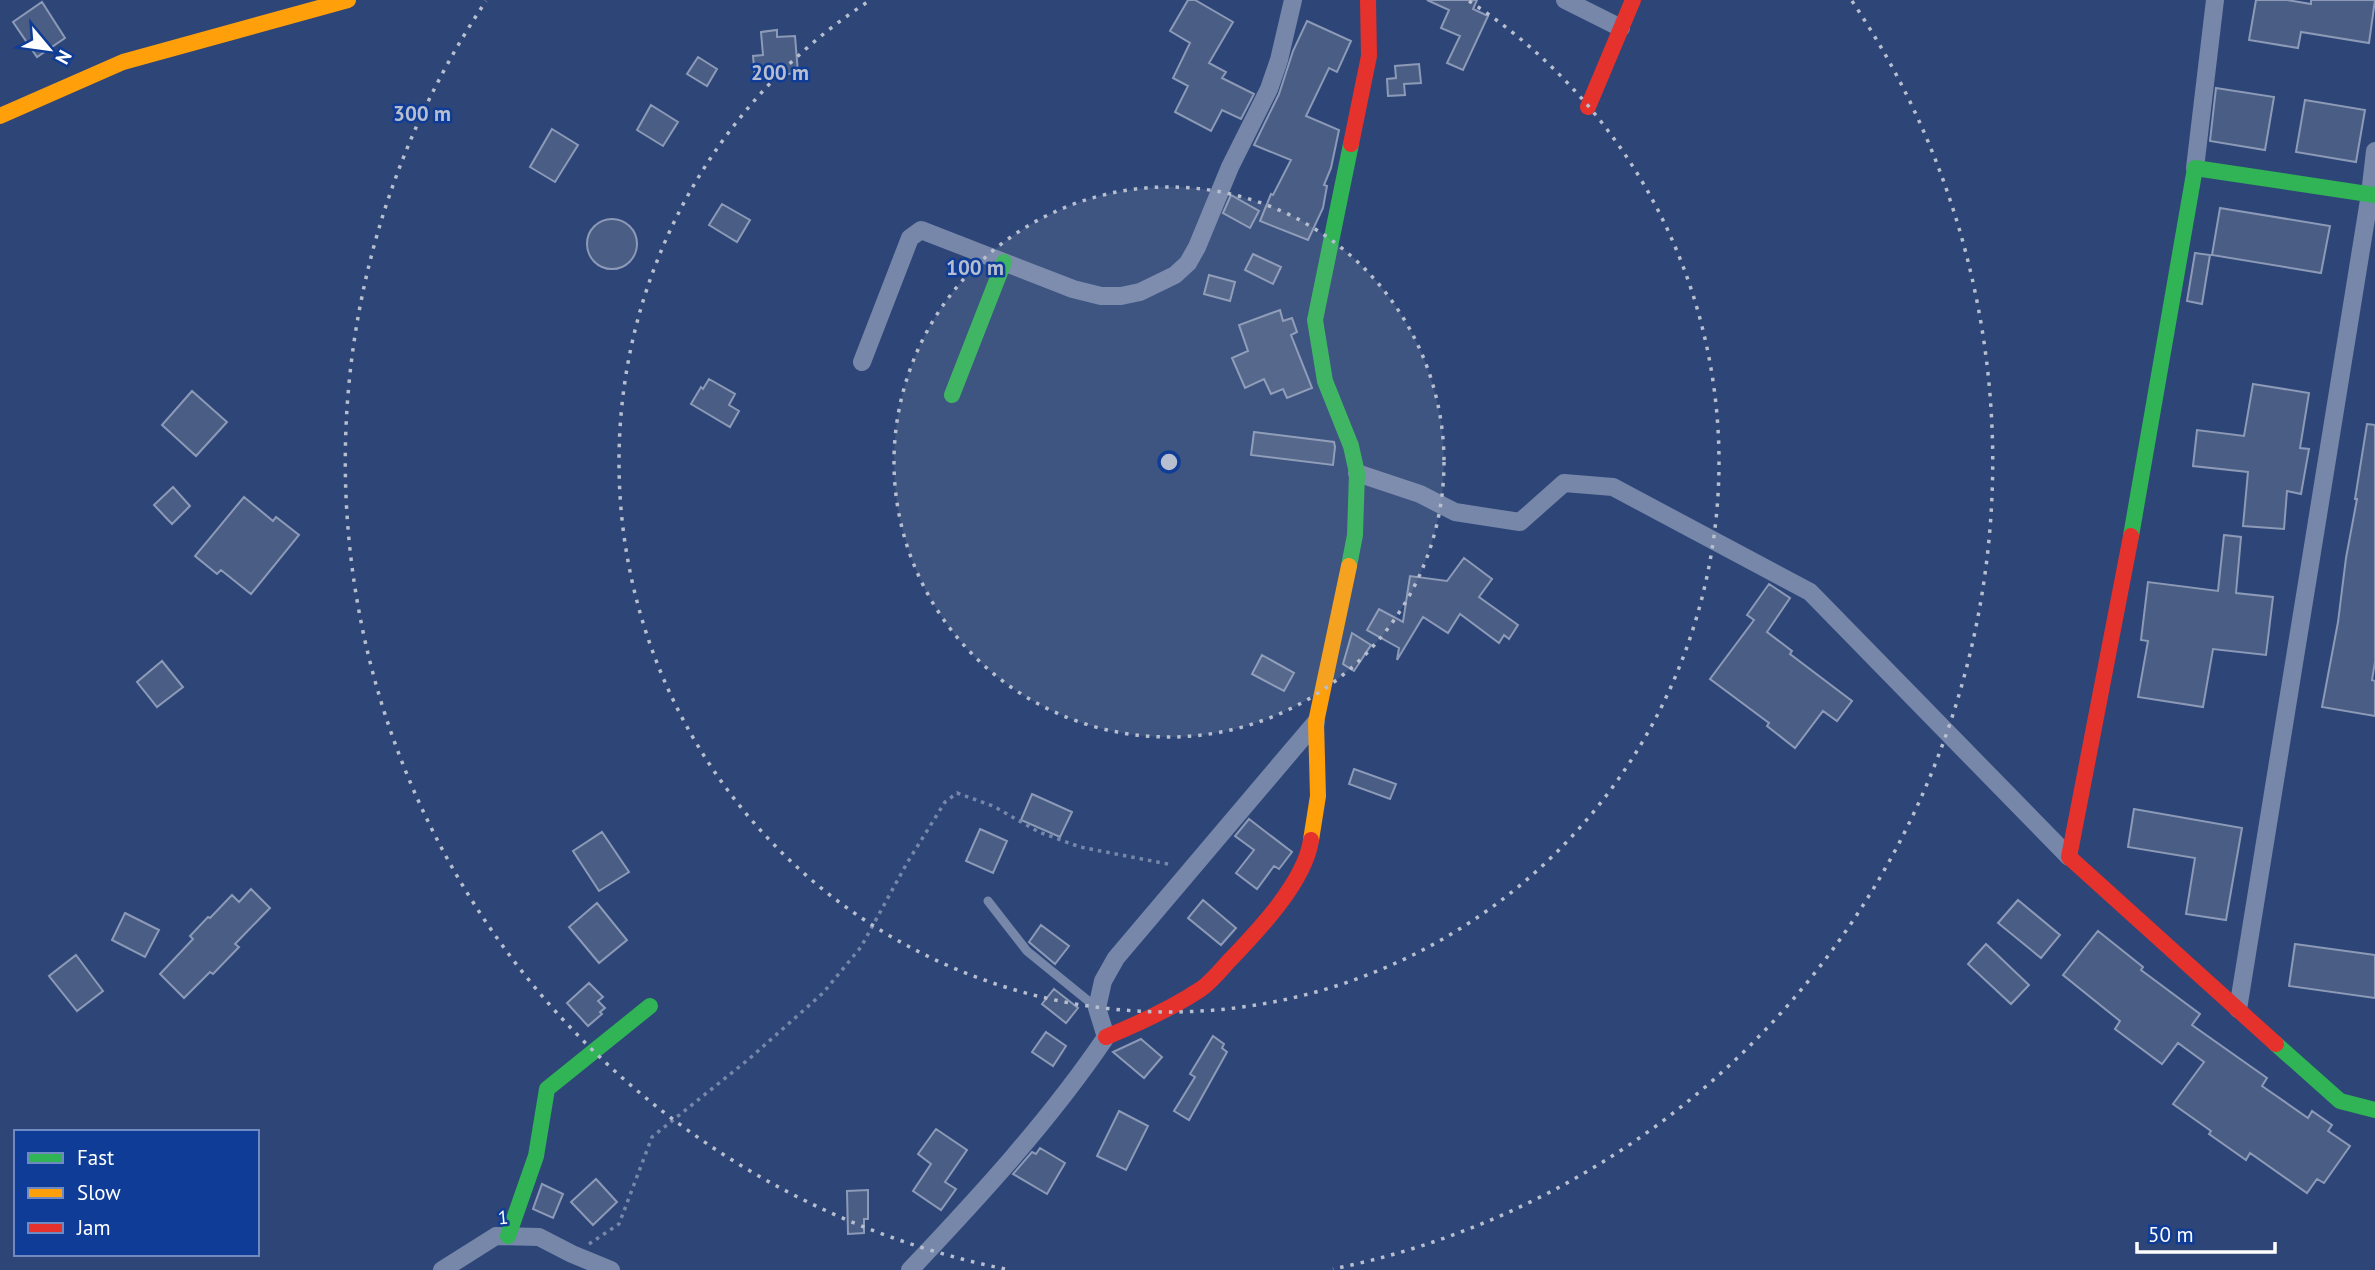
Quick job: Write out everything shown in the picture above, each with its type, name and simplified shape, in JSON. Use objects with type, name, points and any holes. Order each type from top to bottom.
[{"type":"street","points":[[0,116],[123,62],[348,0]]},
{"type":"street","points":[[862,362],[910,238],[921,230],[1073,289],[1101,296],[1122,296],[1139,292],[1175,275],[1188,263],[1197,247],[1230,167],[1269,89],[1279,60],[1293,0]]},
{"type":"street","points":[[910,1270],[993,1182],[1081,1073],[1106,1037],[1155,1017],[1204,987],[1248,942],[1285,898],[1310,849],[1318,796],[1316,722],[1355,535],[1357,473],[1351,446],[1325,381],[1315,320],[1369,57],[1368,0]]},
{"type":"street","points":[[1565,0],[1621,29]]},
{"type":"street","points":[[1588,107],[1633,0]]},
{"type":"street","points":[[2069,857],[2121,591],[2195,168],[2215,0]]},
{"type":"street","points":[[2238,1009],[2373,194],[2375,151]]},
{"type":"street","points":[[2195,168],[2373,194]]},
{"type":"street","points":[[952,396],[1004,262]]},
{"type":"street","points":[[1357,473],[1420,494],[1455,512],[1520,522],[1564,484],[1613,486],[1810,592],[2069,857],[2340,1101],[2375,1110]]},
{"type":"street","points":[[1106,1037],[1097,1008],[1103,981],[1116,958],[1316,722]]},
{"type":"street","points":[[508,1236],[536,1156],[547,1089],[650,1006]]},
{"type":"street","name":"1","points":[[442,1270],[496,1236],[508,1236],[539,1237],[611,1270]]},
{"type":"lane","points":[[988,901],[1027,951],[1097,1008]]},
{"type":"path","points":[[572,1254],[619,1224],[652,1137],[750,1059],[823,993],[861,947],[907,863],[945,802],[957,793],[993,806],[1039,832],[1080,847],[1192,869]]},
{"type":"building","points":[[1188,0],[1195,0],[1233,22],[1209,63],[1226,72],[1222,78],[1254,94],[1241,119],[1222,110],[1211,131],[1175,112],[1188,86],[1173,78],[1190,43],[1170,31]]},
{"type":"building","points":[[1427,0],[1477,0],[1473,9],[1488,16],[1463,70],[1447,63],[1460,36],[1441,28],[1449,10]]},
{"type":"building","points":[[2256,0],[2287,0],[2311,4],[2311,0],[2375,0],[2369,43],[2301,32],[2298,48],[2249,40]]},
{"type":"building","points":[[42,2],[65,38],[37,57],[13,22]]},
{"type":"building","points":[[1307,21],[1351,41],[1337,72],[1329,68],[1306,116],[1339,130],[1331,168],[1324,185],[1327,186],[1323,208],[1308,240],[1260,221],[1271,194],[1273,195],[1291,160],[1254,145],[1279,94],[1293,51]]},
{"type":"building","points":[[777,30],[777,37],[795,36],[798,73],[755,77],[753,56],[763,55],[761,32]]},
{"type":"building","points":[[698,57],[717,69],[707,86],[687,74]]},
{"type":"building","points":[[1419,64],[1421,83],[1404,84],[1405,95],[1388,96],[1387,79],[1396,78],[1395,66]]},
{"type":"building","points":[[2216,88],[2274,97],[2265,150],[2210,141]]},
{"type":"building","points":[[2305,100],[2365,110],[2356,162],[2296,152]]},
{"type":"building","points":[[651,105],[678,122],[663,146],[637,130]]},
{"type":"building","points":[[552,129],[578,145],[555,182],[530,167]]},
{"type":"building","points":[[1231,195],[1259,211],[1250,228],[1223,213]]},
{"type":"building","points":[[722,204],[750,220],[737,242],[709,225]]},
{"type":"building","points":[[2220,208],[2330,226],[2321,273],[2212,255]]},
{"type":"building","points":[[612,219],[629,227],[637,244],[629,261],[612,269],[595,261],[587,244],[595,227]]},
{"type":"building","points":[[2195,253],[2210,255],[2202,304],[2187,301]]},
{"type":"building","points":[[1253,254],[1281,267],[1273,284],[1245,270]]},
{"type":"building","points":[[1209,275],[1235,282],[1230,301],[1204,294]]},
{"type":"building","points":[[1280,310],[1283,321],[1292,318],[1297,332],[1291,335],[1312,388],[1287,398],[1283,389],[1271,394],[1264,379],[1245,388],[1232,358],[1248,351],[1239,325]]},
{"type":"building","points":[[709,379],[735,394],[729,405],[739,411],[730,427],[691,404]]},
{"type":"building","points":[[2253,384],[2309,393],[2300,448],[2309,449],[2301,494],[2287,491],[2284,529],[2243,526],[2248,472],[2193,466],[2197,430],[2244,436]]},
{"type":"building","points":[[192,391],[227,422],[196,456],[162,425]]},
{"type":"building","points":[[2367,424],[2375,425],[2375,662],[2372,680],[2375,681],[2375,716],[2322,707],[2338,622]]},
{"type":"building","points":[[1254,432],[1334,442],[1333,465],[1251,455]]},
{"type":"building","points":[[173,487],[190,506],[172,524],[154,505]]},
{"type":"building","points":[[244,497],[273,521],[276,517],[299,535],[251,594],[221,570],[217,574],[195,556]]},
{"type":"building","points":[[2224,535],[2241,537],[2236,593],[2273,597],[2266,655],[2213,649],[2203,707],[2138,697],[2148,641],[2141,640],[2148,582],[2218,591]]},
{"type":"building","points":[[1464,558],[1492,579],[1479,597],[1518,625],[1509,639],[1504,635],[1499,643],[1460,614],[1448,633],[1423,617],[1397,660],[1399,648],[1367,630],[1379,609],[1403,622],[1410,576],[1447,581]]},
{"type":"building","points":[[1769,584],[1790,598],[1767,632],[1792,651],[1790,654],[1852,701],[1837,721],[1823,711],[1795,748],[1767,726],[1769,723],[1710,679],[1754,620],[1747,615]]},
{"type":"building","points":[[1352,633],[1371,645],[1354,671],[1343,664]]},
{"type":"building","points":[[1262,655],[1294,673],[1284,691],[1252,674]]},
{"type":"building","points":[[162,661],[183,687],[157,707],[137,682]]},
{"type":"building","points":[[1354,769],[1396,784],[1390,799],[1349,784]]},
{"type":"building","points":[[1032,794],[1072,812],[1060,837],[1021,820]]},
{"type":"building","points":[[2134,809],[2242,828],[2226,920],[2186,914],[2195,858],[2128,847]]},
{"type":"building","points":[[1249,819],[1292,852],[1279,869],[1274,866],[1257,889],[1236,873],[1254,850],[1235,836]]},
{"type":"building","points":[[980,829],[1007,841],[993,873],[966,861]]},
{"type":"building","points":[[602,832],[629,872],[599,891],[573,851]]},
{"type":"building","points":[[251,889],[270,908],[235,944],[239,947],[213,974],[210,972],[184,998],[160,974],[193,939],[190,936],[208,917],[232,895],[239,902]]},
{"type":"building","points":[[1203,900],[1236,928],[1221,945],[1188,918]]},
{"type":"building","points":[[2018,900],[2060,935],[2041,958],[1998,923]]},
{"type":"building","points":[[597,903],[627,940],[599,963],[569,927]]},
{"type":"building","points":[[125,913],[159,930],[145,957],[112,940]]},
{"type":"building","points":[[1041,925],[1069,946],[1055,964],[1029,942]]},
{"type":"building","points":[[2098,931],[2143,967],[2141,970],[2200,1014],[2192,1025],[2267,1078],[2262,1086],[2308,1118],[2312,1111],[2332,1125],[2328,1131],[2350,1146],[2324,1183],[2317,1179],[2307,1193],[2250,1153],[2246,1160],[2173,1104],[2204,1062],[2178,1043],[2162,1064],[2115,1029],[2120,1021],[2063,975]]},
{"type":"building","points":[[1986,944],[2029,985],[2011,1004],[1968,964]]},
{"type":"building","points":[[2295,944],[2375,955],[2375,998],[2289,986]]},
{"type":"building","points":[[76,955],[103,991],[77,1011],[49,976]]},
{"type":"building","points":[[589,983],[603,997],[598,1001],[605,1008],[588,1026],[567,1003]]},
{"type":"building","points":[[1054,989],[1078,1008],[1066,1023],[1042,1004]]},
{"type":"building","points":[[1046,1032],[1066,1046],[1053,1066],[1032,1052]]},
{"type":"building","points":[[1213,1036],[1224,1044],[1222,1048],[1227,1052],[1189,1120],[1174,1111],[1195,1077],[1190,1074]]},
{"type":"building","points":[[1141,1039],[1162,1057],[1144,1078],[1113,1052]]},
{"type":"building","points":[[1119,1111],[1148,1126],[1126,1170],[1097,1156]]},
{"type":"building","points":[[936,1129],[967,1150],[945,1182],[956,1189],[941,1210],[913,1191],[931,1164],[918,1154]]},
{"type":"building","points":[[1040,1148],[1065,1163],[1047,1194],[1013,1174],[1032,1152],[1036,1154]]},
{"type":"building","points":[[596,1179],[617,1202],[593,1225],[571,1202]]},
{"type":"building","points":[[542,1184],[563,1194],[553,1218],[533,1209]]},
{"type":"building","points":[[868,1190],[868,1219],[864,1219],[864,1233],[848,1234],[847,1191]]},
{"type":"traffic: fast","points":[[1349,566],[1355,535],[1357,473],[1351,446],[1325,381],[1315,320],[1351,144]]},
{"type":"traffic: fast","points":[[2131,536],[2195,168],[2375,195]]},
{"type":"traffic: fast","points":[[952,395],[1004,262]]},
{"type":"traffic: fast","points":[[508,1236],[536,1156],[547,1089],[650,1006]]},
{"type":"traffic: fast","points":[[2276,1044],[2340,1101],[2375,1110]]},
{"type":"traffic: slow","points":[[0,116],[123,62],[348,0]]},
{"type":"traffic: slow","points":[[1311,840],[1318,796],[1316,722],[1349,566]]},
{"type":"traffic: jam","points":[[1351,144],[1369,56],[1368,0]]},
{"type":"traffic: jam","points":[[1588,107],[1633,0]]},
{"type":"traffic: jam","points":[[2131,536],[2069,857],[2276,1044]]},
{"type":"traffic: jam","points":[[1106,1037],[1167,1009],[1212,980],[1278,906],[1300,873],[1311,840]]}]
